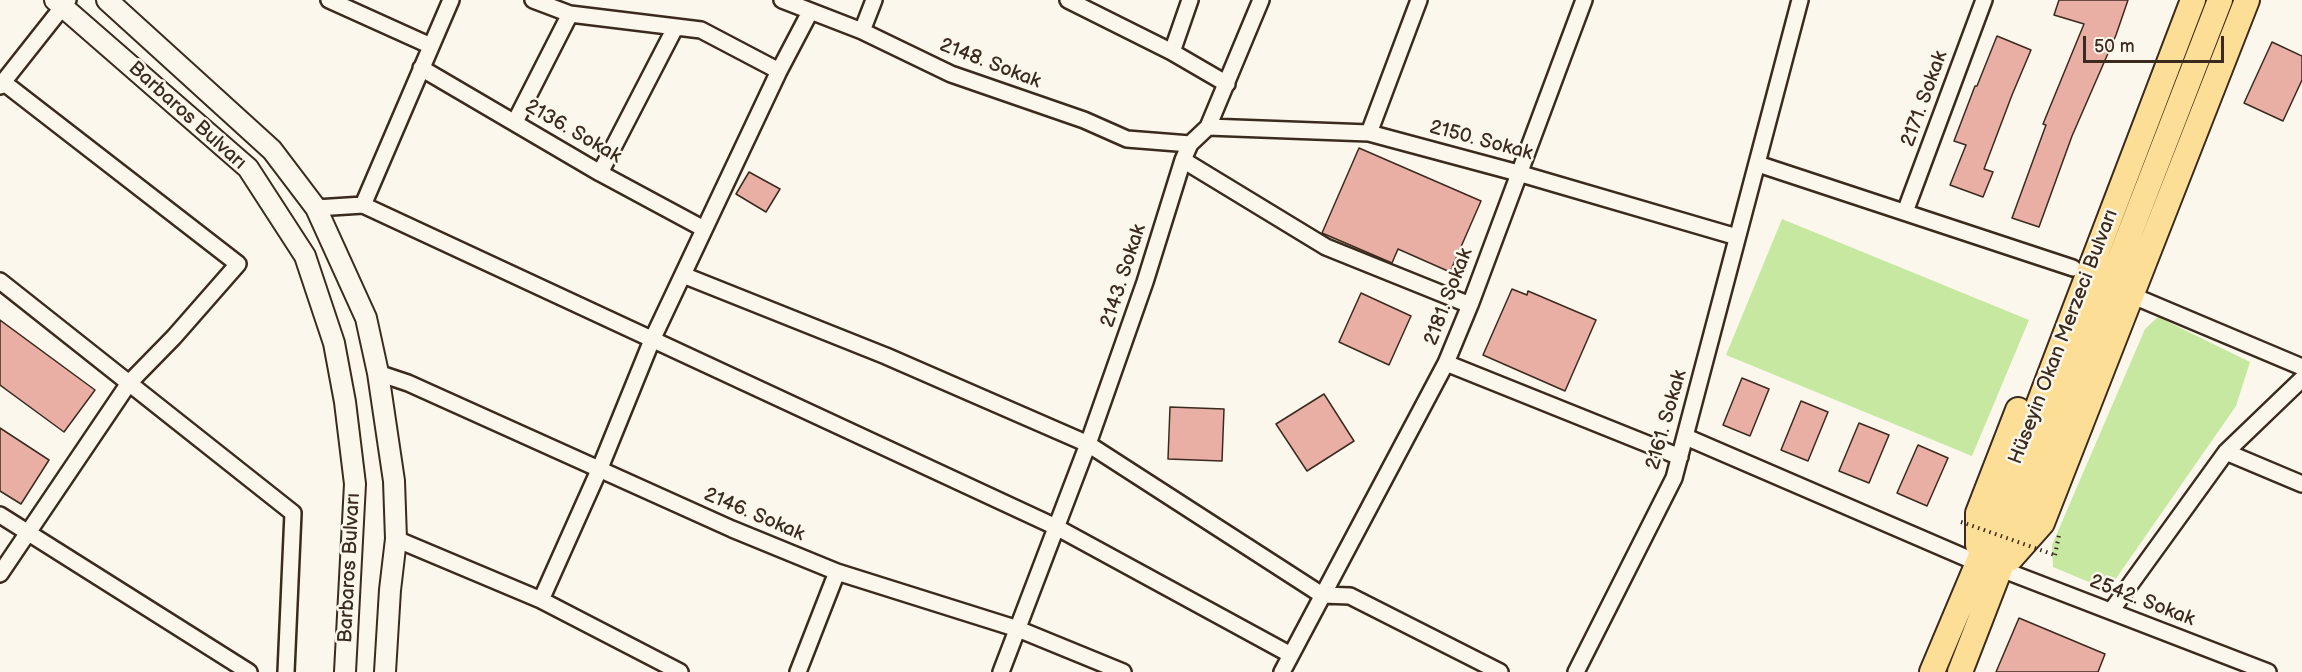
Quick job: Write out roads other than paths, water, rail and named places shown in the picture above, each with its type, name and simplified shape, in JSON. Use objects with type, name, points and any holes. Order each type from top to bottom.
[{"type":"main road","points":[[1978,563],[1978,513],[2176,0]]},
{"type":"main road","name":"Hüseyin Okan Merzeci Bulvarı","points":[[1932,672],[1978,563],[2193,0]]},
{"type":"main road","name":"Hüseyin Okan Merzeci Bulvarı","points":[[1960,672],[2220,0]]},
{"type":"main road","points":[[2001,569],[2042,523],[2247,0]]},
{"type":"street","name":"Barbaros Bulvarı","points":[[107,0],[272,150],[316,208],[366,318],[378,373],[394,481],[396,539],[385,672]]},
{"type":"street","points":[[329,0],[431,46]]},
{"type":"street","points":[[363,205],[451,0]]},
{"type":"street","points":[[533,0],[570,14],[701,30],[779,71]]},
{"type":"street","name":"2148. Sokak","points":[[782,0],[862,31],[951,74],[1084,120],[1127,139],[1190,144]]},
{"type":"street","points":[[862,31],[874,0]]},
{"type":"street","points":[[1172,52],[1190,0]]},
{"type":"street","name":"2143. Sokak","points":[[1001,672],[1088,444],[1145,282],[1183,160],[1190,144],[1208,127],[1261,0]]},
{"type":"street","points":[[1369,133],[1419,0]]},
{"type":"street","name":"2181. Sokak","points":[[1282,672],[1446,363],[1470,305],[1584,0]]},
{"type":"street","name":"2161. Sokak","points":[[1576,672],[1674,478],[1800,0]]},
{"type":"street","name":"2171. Sokak","points":[[1905,212],[1984,0]]},
{"type":"street","points":[[1071,1],[1172,52],[1227,84]]},
{"type":"street","name":"Barbaros Bulvarı","points":[[62,2],[248,168],[305,256],[334,343],[345,402],[355,484],[345,672]]},
{"type":"street","points":[[0,574],[129,383],[174,337],[238,264],[2,84],[62,2]]},
{"type":"street","points":[[541,600],[600,468],[652,340],[779,71],[810,12]]},
{"type":"street","points":[[514,122],[570,14]]},
{"type":"street","points":[[600,172],[675,28]]},
{"type":"street","name":"2136. Sokak","points":[[421,68],[600,172],[704,229]]},
{"type":"street","name":"2150. Sokak","points":[[1208,127],[1369,133],[1518,173],[1737,237]]},
{"type":"street","points":[[1183,160],[1326,247],[1470,305]]},
{"type":"street","points":[[1758,164],[2073,267]]},
{"type":"street","points":[[316,208],[363,205],[1056,527],[1291,656]]},
{"type":"street","points":[[683,275],[886,356],[1088,444],[1322,595],[1350,596],[1500,672]]},
{"type":"street","points":[[0,281],[293,513],[286,672]]},
{"type":"street","points":[[2131,295],[2302,367]]},
{"type":"street","points":[[1446,363],[1680,457]]},
{"type":"street","name":"2146. Sokak","points":[[378,373],[408,383],[732,529],[837,572],[1018,629],[1123,672]]},
{"type":"street","points":[[2111,611],[2226,452],[2302,379]]},
{"type":"street","points":[[1686,436],[1978,563]]},
{"type":"street","points":[[2226,452],[2302,484]]},
{"type":"street","points":[[0,515],[249,672]]},
{"type":"street","points":[[396,539],[541,600],[680,672]]},
{"type":"street","name":"2542. Sokak","points":[[2001,569],[2268,672]]},
{"type":"street","points":[[798,672],[837,572]]}]
